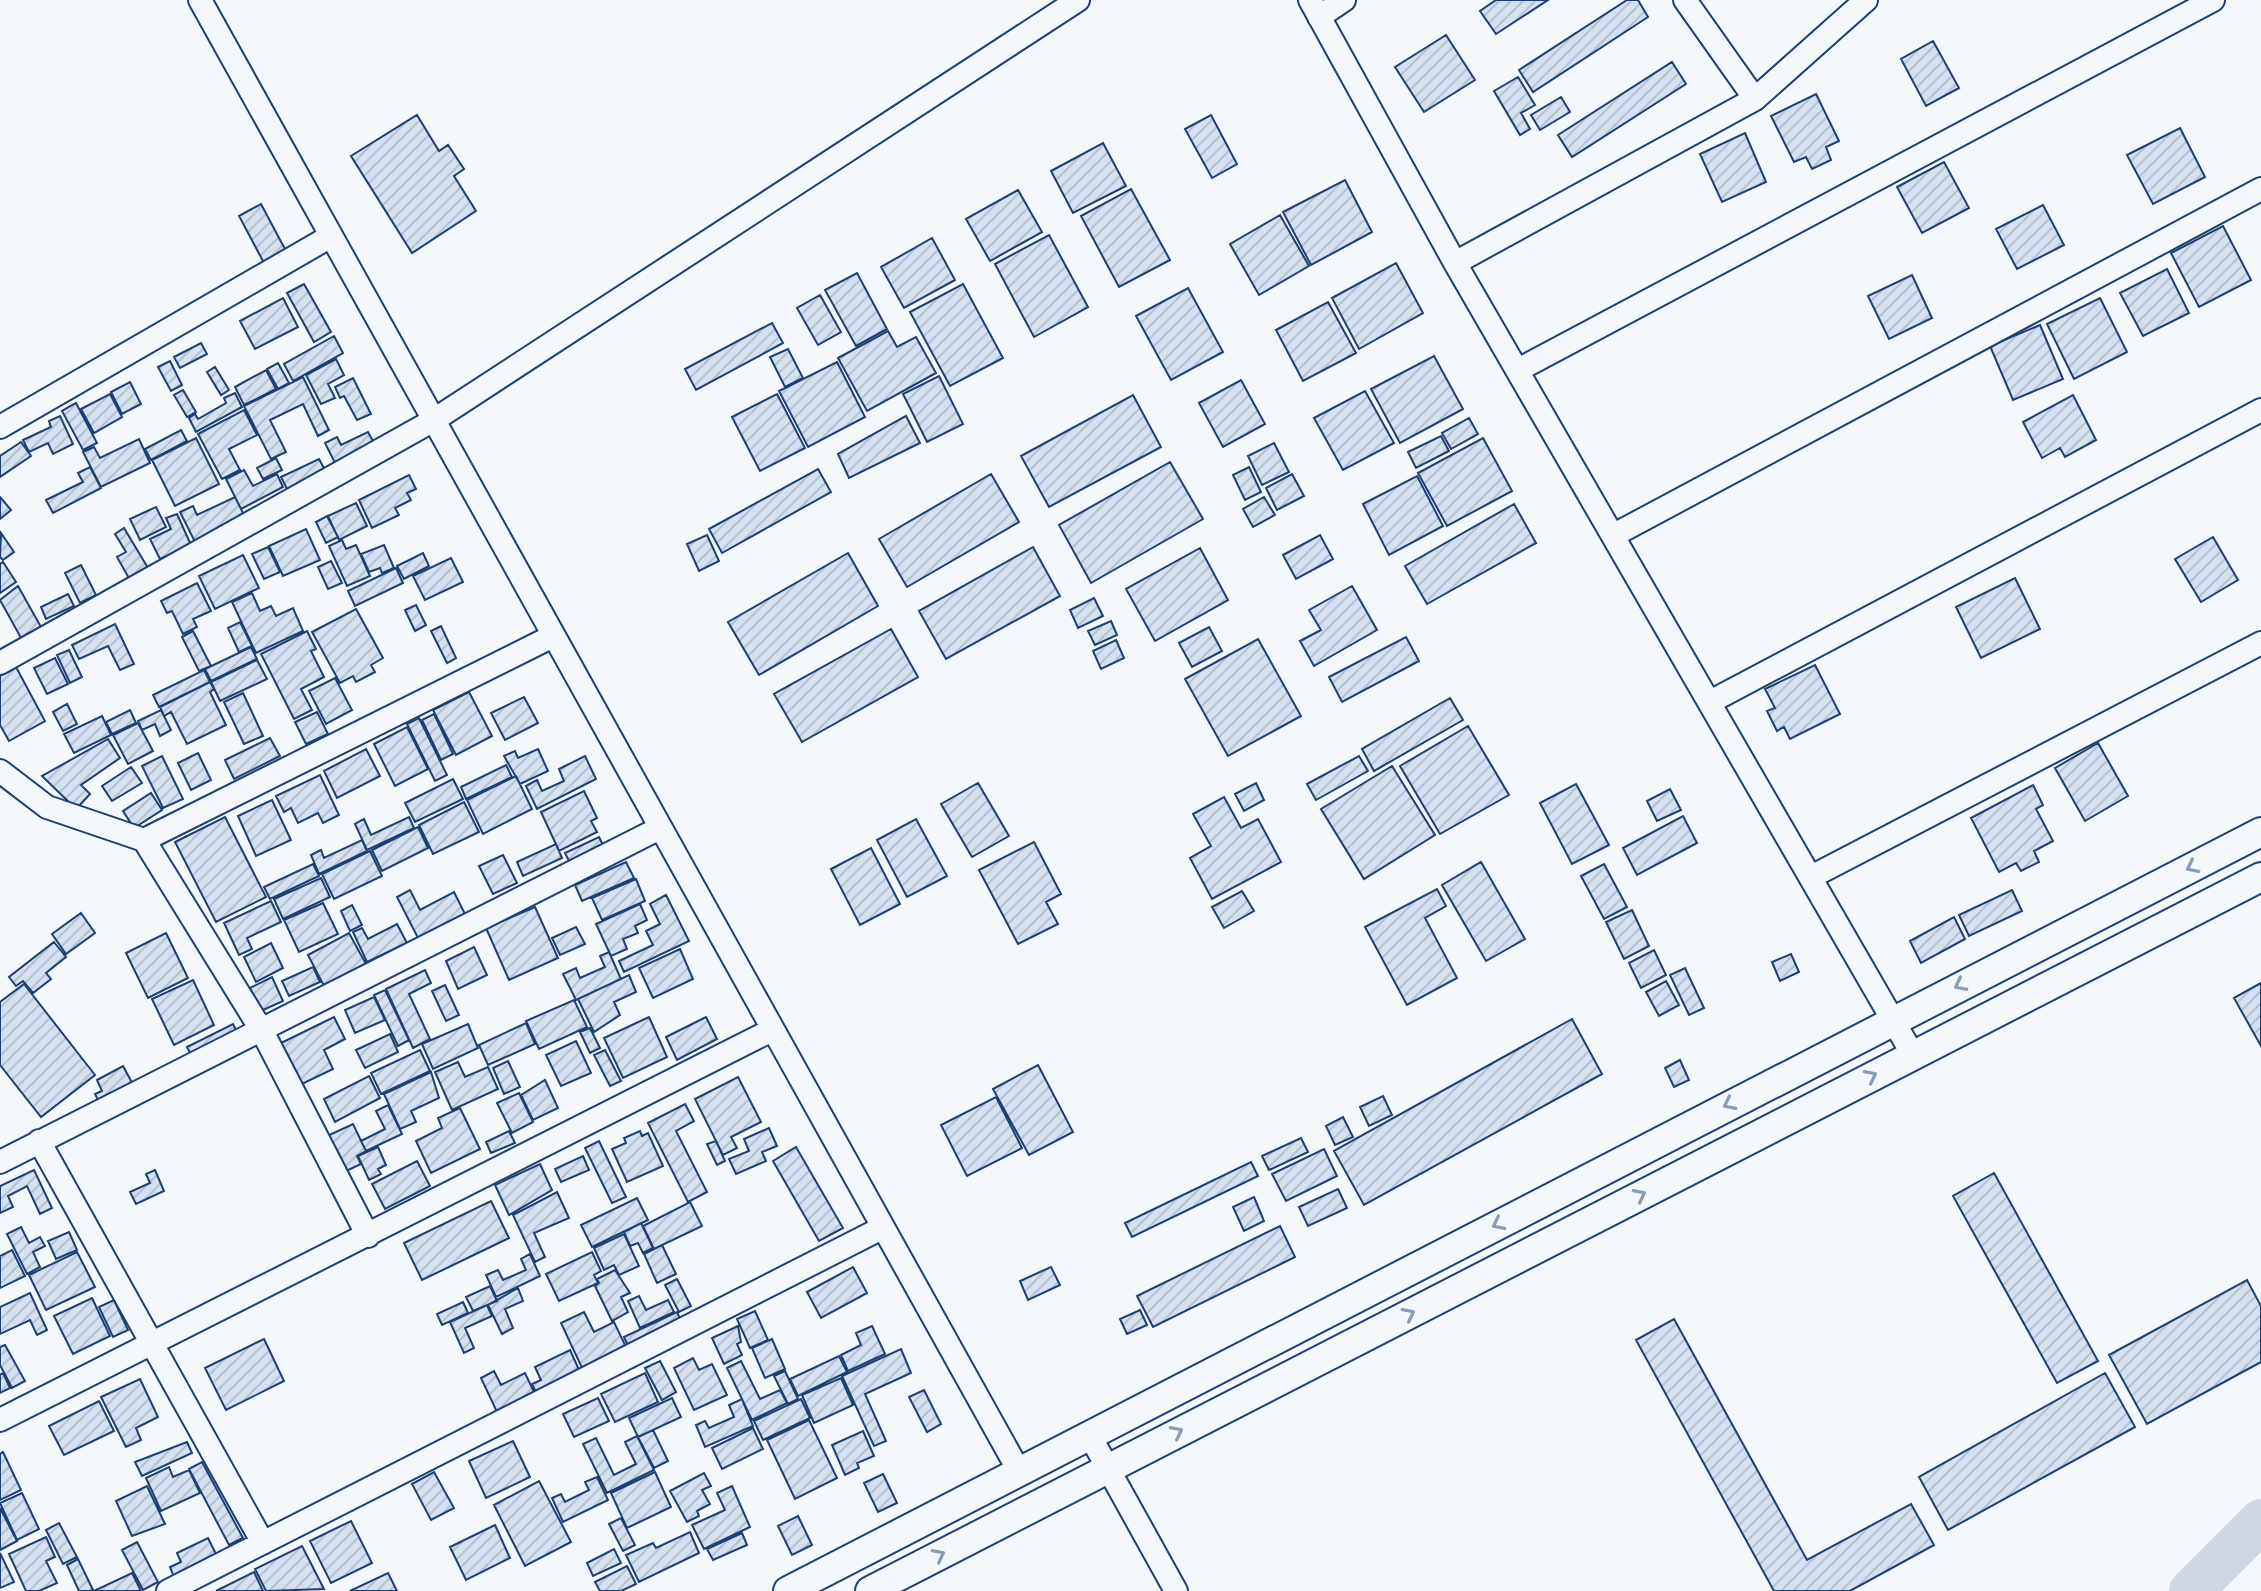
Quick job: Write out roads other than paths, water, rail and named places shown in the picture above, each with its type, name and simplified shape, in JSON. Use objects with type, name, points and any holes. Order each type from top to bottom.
[{"type":"street","points":[[200,0],[1020,1473]]},
{"type":"street","points":[[0,663],[434,420],[1078,0]]},
{"type":"street","points":[[1344,0],[1314,9],[1455,263],[1913,1055]]},
{"type":"street","points":[[1685,0],[1755,99]]},
{"type":"street","points":[[1455,263],[1755,99],[1866,0]]},
{"type":"street","points":[[1518,370],[2213,0]]},
{"type":"street","points":[[1614,535],[2261,189]]},
{"type":"street","points":[[0,427],[331,236]]},
{"type":"street","points":[[1710,702],[2261,410]]},
{"type":"street","points":[[144,840],[553,636]]},
{"type":"street","points":[[1811,877],[2261,643]]},
{"type":"street","points":[[0,771],[47,807],[144,840],[262,1031],[368,1236]]},
{"type":"street","points":[[0,1162],[660,828]]},
{"type":"street","points":[[788,1591],[2261,832]]},
{"type":"street","points":[[870,1591],[2261,877]]},
{"type":"street","points":[[0,1420],[772,1030]]},
{"type":"street","points":[[39,1141],[263,1543]]},
{"type":"street","points":[[168,1591],[882,1228]]},
{"type":"street","points":[[1090,1436],[1176,1591]]},
{"type":"waterway","points":[[2191,1591],[2261,1521]]}]
